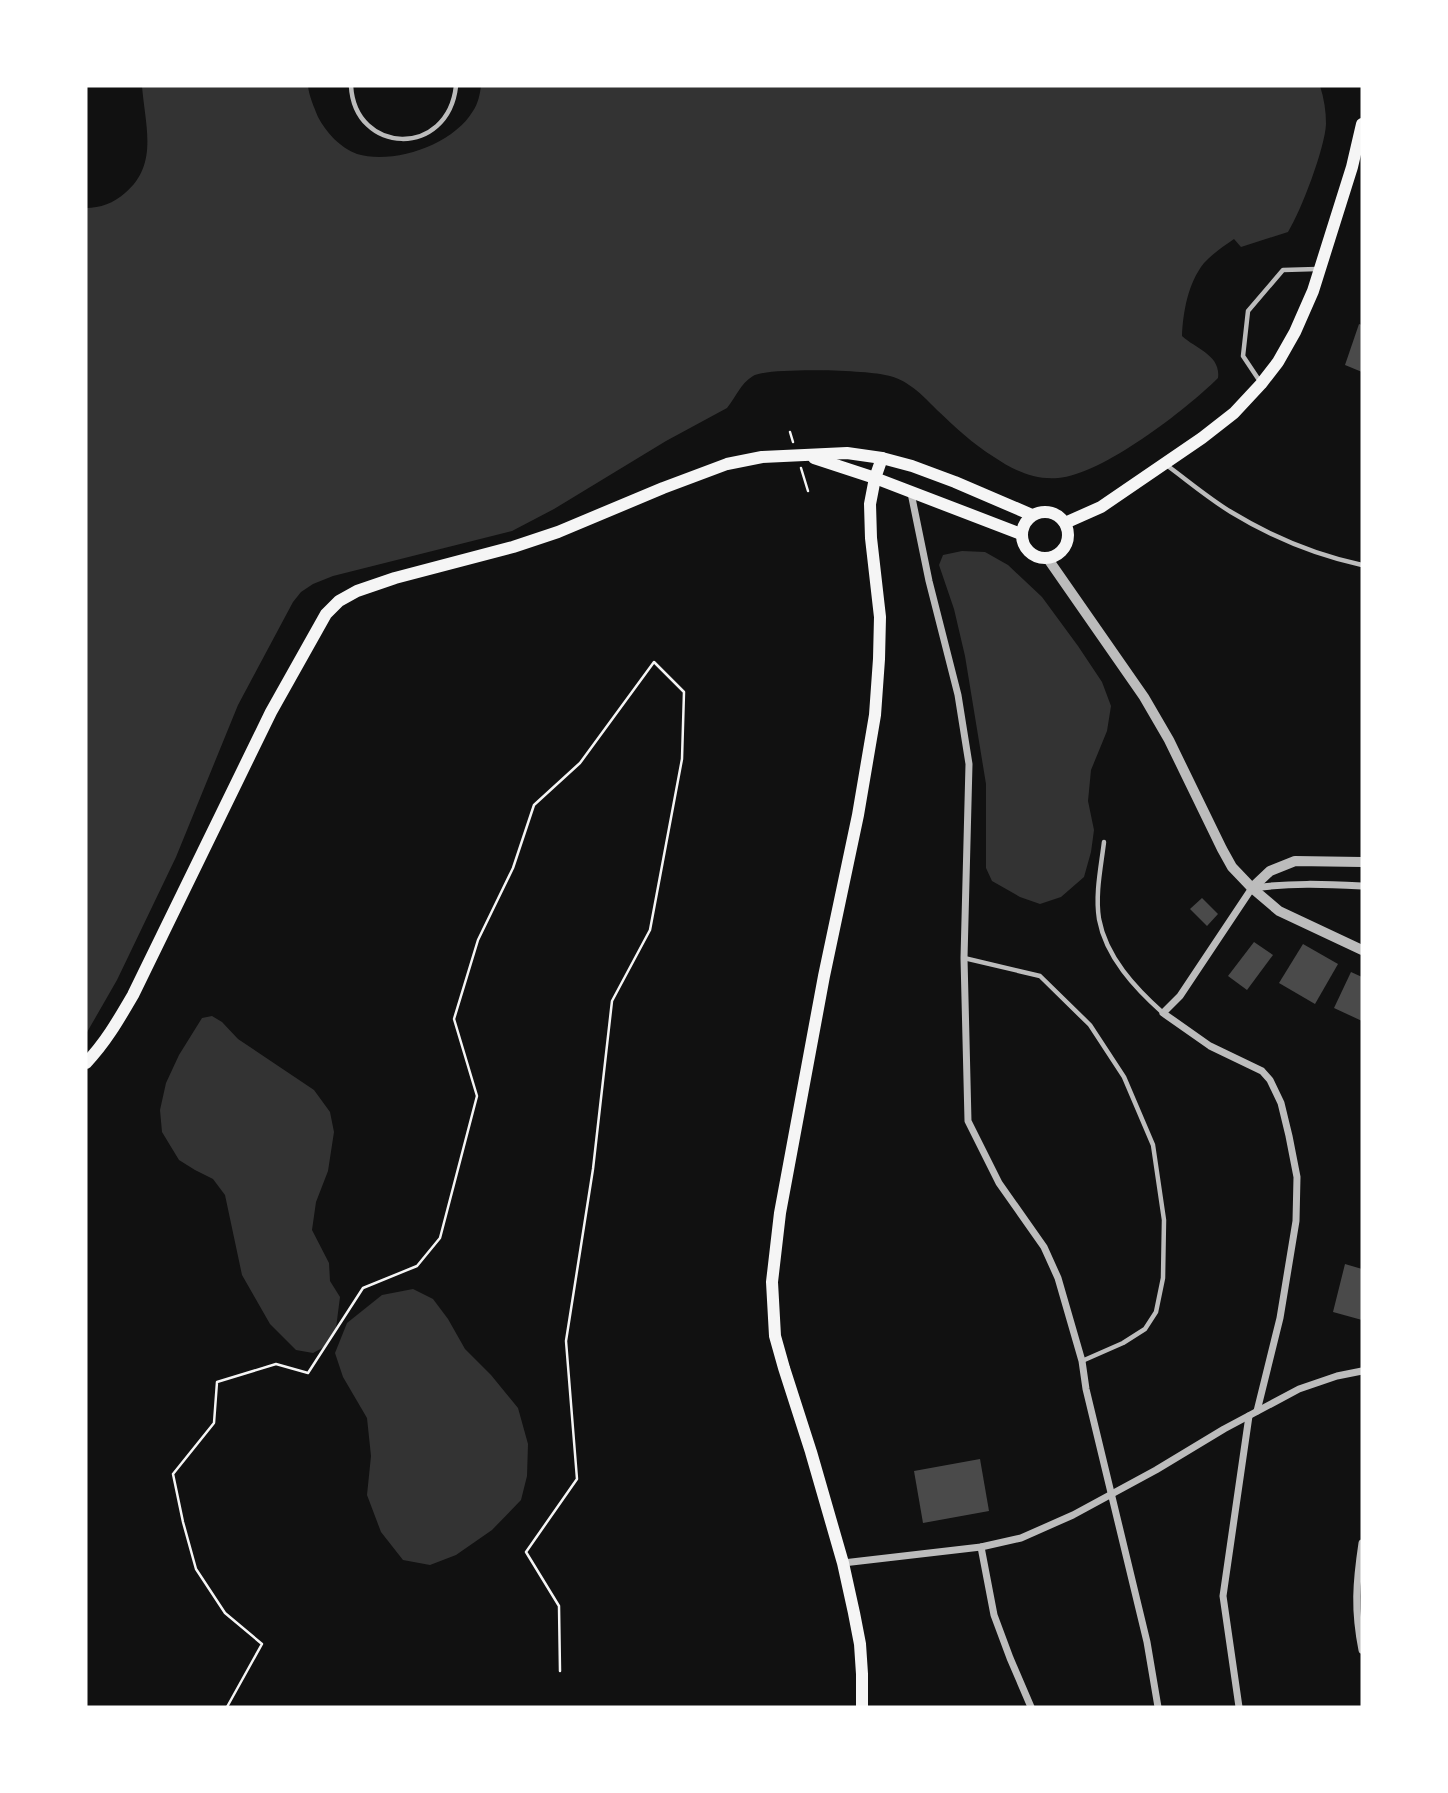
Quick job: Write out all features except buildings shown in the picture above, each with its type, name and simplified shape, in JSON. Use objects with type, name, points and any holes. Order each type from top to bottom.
[{"type":"main road","points":[[1065,523],[1101,507],[1234,413],[1278,362],[1295,332],[1320,269],[1362,124]]},
{"type":"main road","points":[[86,1063],[112,1032],[133,995],[271,712],[326,614],[339,601],[357,591],[395,578],[558,533],[726,464],[762,457],[847,453],[882,458],[955,482],[1032,515]]},
{"type":"main road","points":[[807,456],[875,478],[1021,534]]},
{"type":"main road","points":[[862,1707],[860,1644],[843,1563],[783,1368],[775,1336],[772,1282],[782,1200],[824,976],[858,815],[874,716],[880,617],[870,504],[882,458]]},
{"type":"main road","points":[[1048,512],[1056,514],[1065,523],[1068,539],[1060,553],[1048,559],[1032,555],[1026,550],[1021,534],[1026,521],[1032,515],[1048,512]]},
{"type":"street","points":[[911,493],[929,581],[958,695],[969,764],[964,958],[968,1121],[999,1183],[1044,1247],[1058,1278],[1082,1361],[1086,1389],[1147,1642],[1158,1707]]},
{"type":"street","points":[[1048,559],[1144,697],[1169,740],[1232,867],[1279,911],[1362,950]]},
{"type":"street","points":[[1257,1411],[1280,1318],[1296,1222],[1297,1177],[1289,1136],[1281,1103],[1262,1071],[1210,1046],[1163,1013],[1180,996],[1252,888],[1270,871],[1295,861],[1362,862]]},
{"type":"street","points":[[1252,888],[1315,883],[1362,886]]},
{"type":"street","points":[[843,1563],[981,1547],[1021,1538],[1111,1495],[1299,1389],[1362,1371]]},
{"type":"street","points":[[1239,1707],[1223,1596],[1250,1416]]},
{"type":"street","points":[[1362,1543],[1356,1579],[1357,1623],[1362,1650]]},
{"type":"street","points":[[981,1547],[994,1615],[1031,1707]]},
{"type":"lane","points":[[351,86],[358,114],[370,127],[385,136],[402,139],[419,137],[435,129],[447,116],[454,101],[456,86]]},
{"type":"lane","points":[[1261,384],[1243,356],[1248,311],[1283,270],[1320,269]]},
{"type":"lane","points":[[1164,464],[1230,512],[1278,538],[1337,560],[1362,565]]},
{"type":"lane","points":[[1104,842],[1099,911],[1103,934],[1116,961],[1141,994],[1163,1013]]},
{"type":"lane","points":[[964,958],[1041,976],[1090,1025],[1124,1077],[1153,1146],[1164,1220],[1163,1278],[1156,1312],[1145,1329],[1123,1343],[1082,1361]]},
{"type":"path","points":[[227,1707],[262,1644],[225,1613],[197,1569],[173,1474],[214,1423],[218,1382],[276,1364],[308,1373],[363,1288],[416,1266],[440,1238],[477,1096],[454,1020],[478,940],[513,868],[534,805],[580,763],[654,662],[684,692],[682,759],[650,930],[612,1001],[593,1169],[566,1340],[577,1479],[526,1552],[559,1606],[560,1671]]},
{"type":"shaded area","points":[[142,86],[308,86],[318,117],[329,134],[351,151],[372,157],[404,154],[452,134],[475,108],[481,86],[1320,86],[1326,124],[1312,179],[1288,232],[1241,247],[1234,239],[1207,260],[1194,279],[1185,308],[1182,336],[1212,358],[1218,370],[1218,378],[1143,438],[1097,465],[1058,478],[1032,476],[1016,470],[971,441],[913,387],[891,376],[796,370],[762,373],[745,383],[727,408],[512,531],[333,576],[301,592],[293,602],[238,705],[176,857],[117,980],[86,1034],[86,208],[102,206],[116,200],[136,182],[142,170],[146,157],[147,130]]},
{"type":"shaded area","points":[[962,551],[985,552],[1008,565],[1042,597],[1102,682],[1111,706],[1107,731],[1091,770],[1088,801],[1094,830],[1084,877],[1061,897],[1040,904],[1020,897],[992,881],[986,868],[986,784],[965,656],[954,609],[939,565],[943,555]]},
{"type":"shaded area","points":[[212,1016],[222,1022],[238,1039],[314,1090],[330,1112],[334,1132],[328,1171],[316,1202],[312,1230],[329,1263],[330,1281],[340,1297],[336,1328],[326,1346],[313,1353],[296,1350],[270,1324],[242,1275],[225,1195],[213,1179],[179,1160],[162,1132],[160,1110],[166,1083],[179,1055],[202,1018]]},
{"type":"shaded area","points":[[413,1289],[433,1299],[465,1349],[518,1408],[528,1444],[527,1476],[521,1500],[492,1530],[456,1555],[430,1565],[403,1560],[381,1532],[367,1495],[371,1456],[367,1418],[343,1377],[335,1353],[347,1323],[382,1295]]}]
